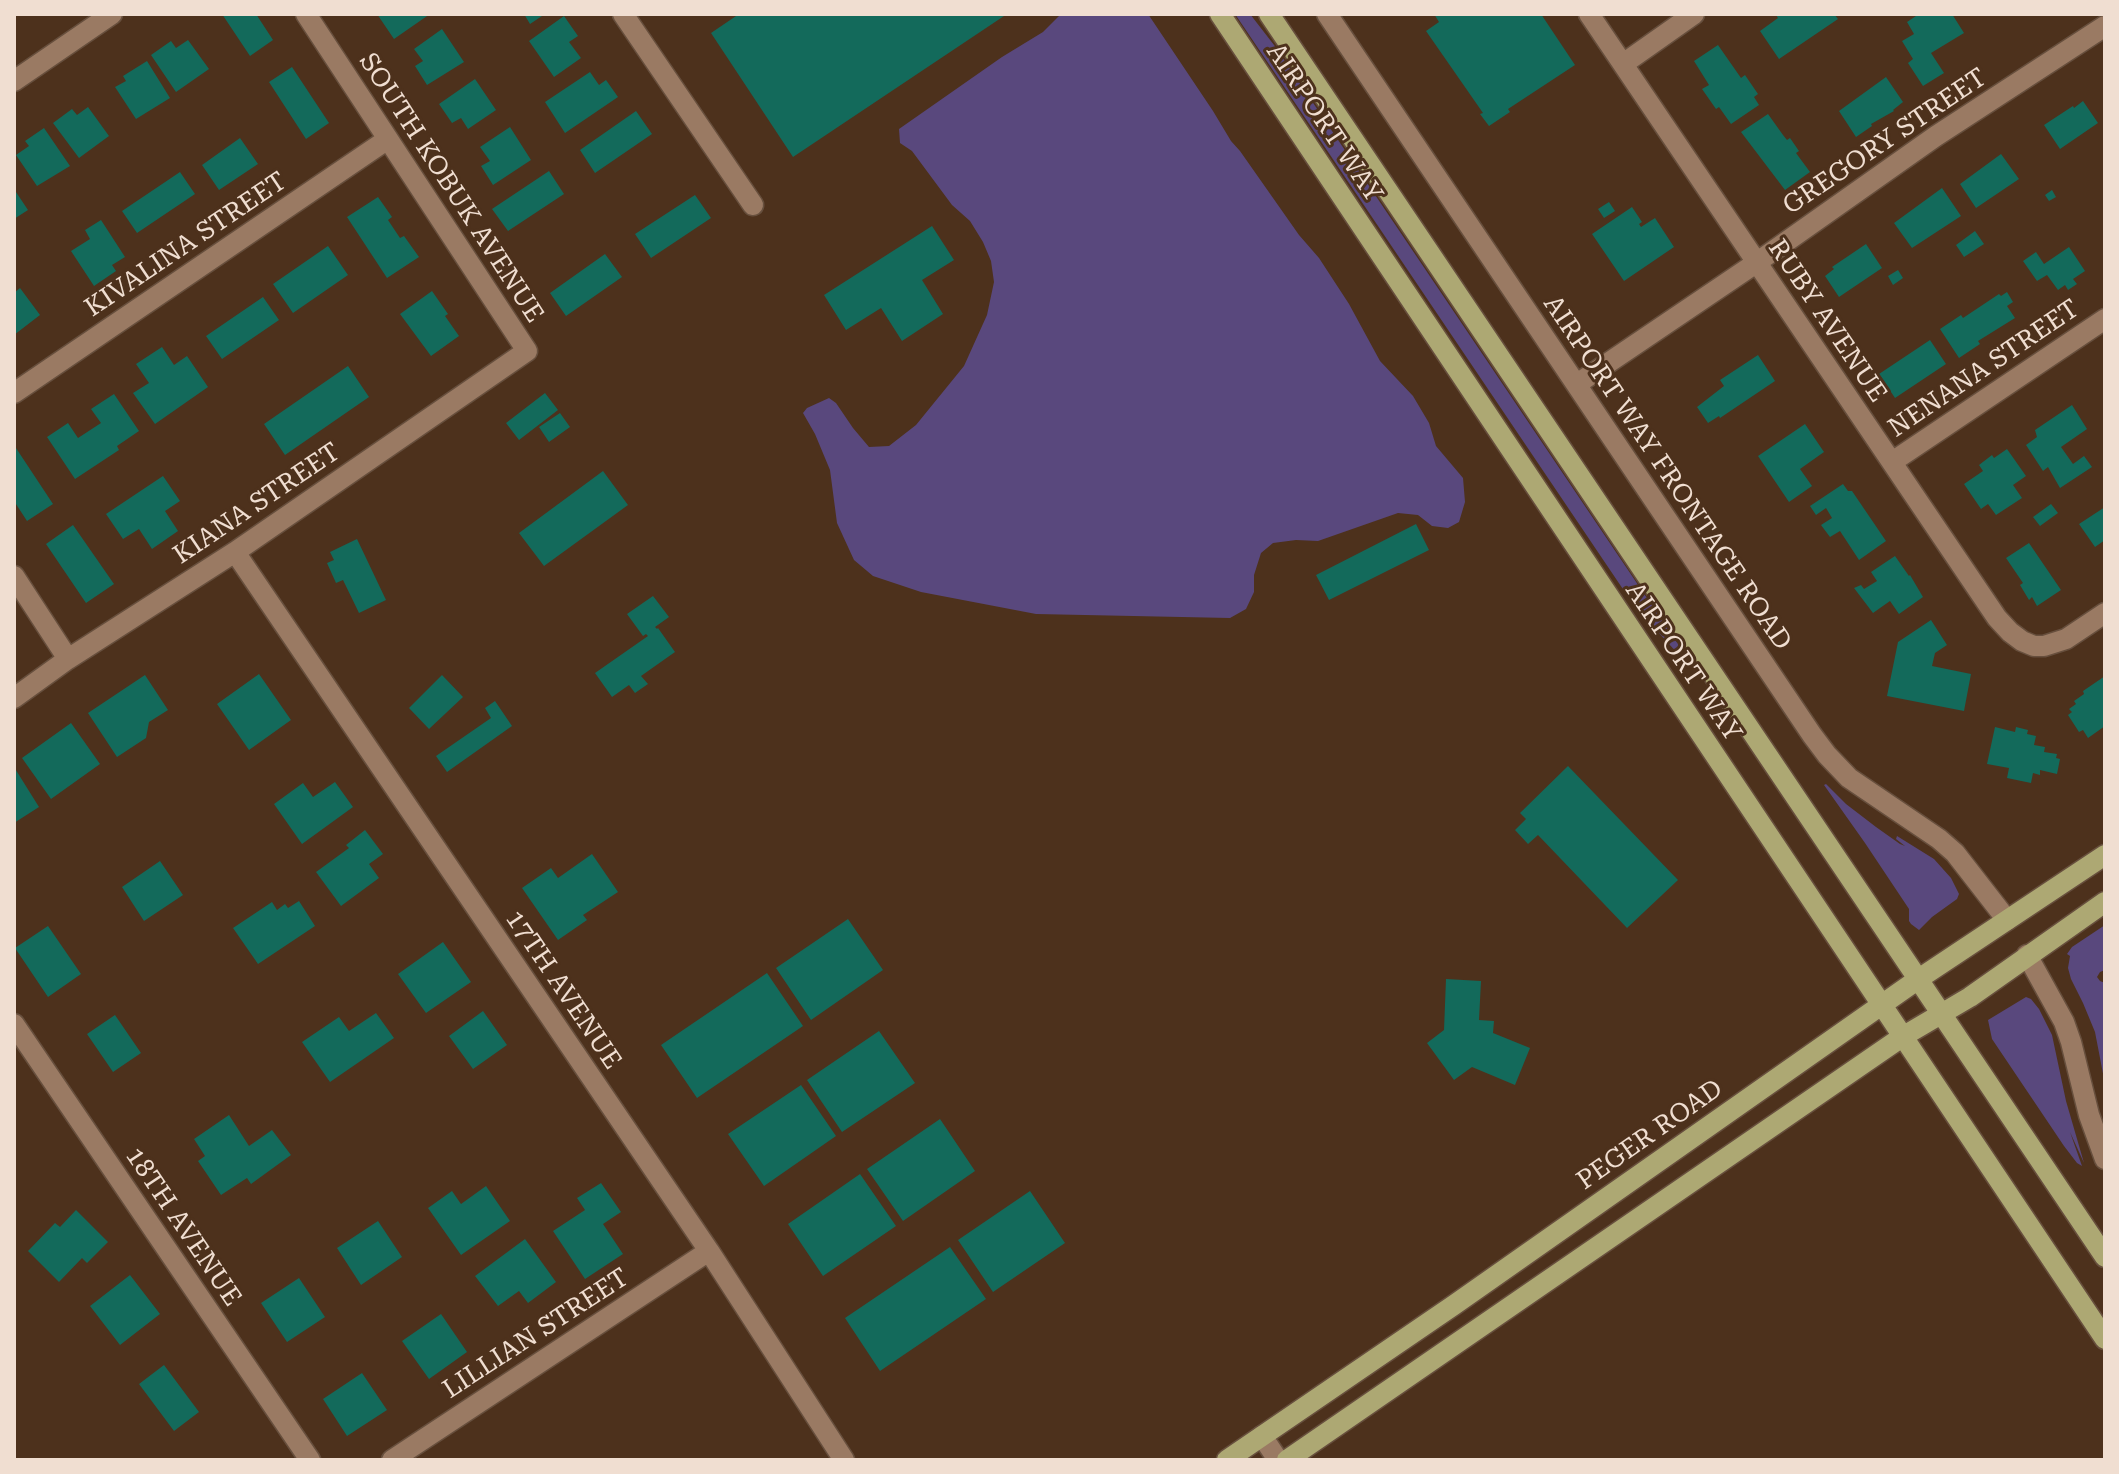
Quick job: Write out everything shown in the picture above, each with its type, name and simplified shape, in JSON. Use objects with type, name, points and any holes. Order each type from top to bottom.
[{"type":"main road","name":"AIRPORT WAY","points":[[1220,14],[2105,1339]]},
{"type":"main road","name":"AIRPORT WAY","points":[[1269,14],[2105,1257]]},
{"type":"main road","name":"PEGER ROAD","points":[[1227,1460],[1467,1296],[1917,980],[2105,855]]},
{"type":"main road","points":[[1287,1460],[1902,1037],[1970,997],[2105,902]]},
{"type":"street","points":[[14,81],[112,14]]},
{"type":"street","name":"SOUTH KOBUK AVENUE","points":[[306,14],[527,351]]},
{"type":"street","points":[[623,14],[753,205]]},
{"type":"street","name":"AIRPORT WAY FRONTAGE ROAD","points":[[1327,14],[1827,755],[1849,778],[1955,853],[2007,920]]},
{"type":"street","name":"RUBY AVENUE","points":[[1589,14],[1997,618],[2022,641],[2044,646],[2066,639],[2105,613]]},
{"type":"street","points":[[1623,64],[1694,14]]},
{"type":"street","name":"GREGORY STREET","points":[[1577,384],[1936,136],[2105,26]]},
{"type":"street","name":"KIVALINA STREET","points":[[14,393],[388,139]]},
{"type":"street","name":"NENANA STREET","points":[[1892,462],[2105,319]]},
{"type":"street","name":"KIANA STREET","points":[[14,698],[68,659],[235,552],[527,351]]},
{"type":"street","name":"17TH AVENUE","points":[[235,552],[709,1251],[844,1460]]},
{"type":"street","points":[[14,576],[68,659]]},
{"type":"street","points":[[2027,955],[2064,1022],[2089,1115],[2105,1159]]},
{"type":"street","name":"18TH AVENUE","points":[[14,1024],[310,1460]]},
{"type":"street","name":"LILLIAN STREET","points":[[392,1460],[709,1251]]},
{"type":"street","points":[[1262,1436],[1278,1460]]},
{"type":"shaded area","points":[[1061,14],[1148,14],[1231,141],[1319,258],[1380,361],[1413,396],[1429,423],[1436,446],[1463,478],[1465,502],[1459,522],[1448,528],[1432,526],[1418,515],[1398,513],[1318,541],[1273,543],[1261,553],[1254,575],[1254,592],[1246,609],[1230,618],[1036,614],[921,592],[873,576],[854,560],[837,523],[830,470],[803,413],[829,398],[869,447],[889,446],[916,425],[964,366],[987,315],[994,282],[991,261],[970,221],[952,205],[912,151],[900,143],[899,129],[1043,32]]},
{"type":"shaded area","points":[[1235,14],[1250,14],[1274,45],[1684,653],[1680,656],[1635,607]]},
{"type":"shaded area","points":[[1826,784],[1846,804],[1900,844],[1905,846],[1896,839],[1897,836],[1934,859],[1951,878],[1959,894],[1957,899],[1919,930],[1911,924],[1909,909]]},
{"type":"shaded area","points":[[2105,925],[2105,970],[2097,977],[2105,983],[2105,1084],[2095,1032],[2071,979],[2068,968],[2070,956],[2067,954],[2072,947]]},
{"type":"shaded area","points":[[2026,997],[2039,1009],[2052,1035],[2066,1101],[2084,1163],[2070,1132],[2082,1166],[2064,1146],[1992,1039],[1988,1020]]},
{"type":"building","points":[[222,14],[256,14],[273,40],[250,56]]},
{"type":"building","points":[[377,14],[430,14],[394,39]]},
{"type":"building","points":[[524,14],[545,14],[530,24]]},
{"type":"building","points":[[739,14],[1007,14],[793,157],[711,33]]},
{"type":"building","points":[[1434,14],[1541,14],[1575,65],[1508,109],[1510,112],[1489,126],[1426,31],[1439,22]]},
{"type":"building","points":[[1778,14],[1834,14],[1838,19],[1779,59],[1760,31],[1778,18]]},
{"type":"building","points":[[1919,14],[1952,14],[1964,33],[1931,53],[1944,73],[1923,86],[1908,63],[1913,59],[1902,41],[1914,34],[1907,22]]},
{"type":"building","points":[[564,16],[578,36],[569,42],[581,58],[554,77],[529,41]]},
{"type":"building","points":[[442,29],[464,62],[427,85],[415,66],[423,61],[414,49]]},
{"type":"building","points":[[188,40],[209,69],[176,92],[151,55],[171,41],[176,48]]},
{"type":"building","points":[[1718,45],[1741,78],[1745,75],[1758,94],[1754,97],[1759,105],[1731,124],[1702,89],[1709,85],[1694,61]]},
{"type":"building","points":[[147,61],[170,98],[136,119],[115,87],[126,81],[123,76]]},
{"type":"building","points":[[292,67],[329,123],[306,139],[269,82]]},
{"type":"building","points":[[590,72],[599,85],[606,80],[618,97],[565,133],[545,102]]},
{"type":"building","points":[[1886,77],[1903,102],[1856,137],[1839,111]]},
{"type":"building","points":[[475,79],[496,110],[468,129],[461,118],[452,123],[439,104]]},
{"type":"building","points":[[2083,101],[2098,123],[2060,149],[2044,125]]},
{"type":"building","points":[[88,107],[109,136],[79,158],[53,123],[72,109],[77,115]]},
{"type":"building","points":[[636,111],[652,134],[595,173],[580,150]]},
{"type":"building","points":[[1768,114],[1787,140],[1790,138],[1799,151],[1796,153],[1810,172],[1785,190],[1741,132]]},
{"type":"building","points":[[510,127],[531,160],[493,185],[481,166],[490,161],[480,147]]},
{"type":"building","points":[[44,128],[70,166],[37,186],[16,155],[29,146],[25,141]]},
{"type":"building","points":[[240,138],[258,164],[219,190],[202,165]]},
{"type":"building","points":[[2001,154],[2019,179],[1976,208],[1960,184]]},
{"type":"building","points":[[549,171],[564,194],[508,231],[492,209]]},
{"type":"building","points":[[180,172],[195,194],[137,233],[122,211]]},
{"type":"building","points":[[1942,188],[1961,216],[1912,248],[1894,223]]},
{"type":"building","points":[[14,189],[28,210],[14,219]]},
{"type":"building","points":[[2052,190],[2056,197],[2049,201],[2045,195]]},
{"type":"building","points":[[695,195],[711,218],[651,258],[635,234]]},
{"type":"building","points":[[378,197],[392,217],[388,220],[400,238],[404,236],[419,257],[387,278],[347,217]]},
{"type":"building","points":[[1609,202],[1615,211],[1604,218],[1598,209]]},
{"type":"building","points":[[1632,207],[1642,222],[1639,224],[1641,227],[1655,218],[1674,247],[1624,281],[1592,234]]},
{"type":"building","points":[[101,220],[125,257],[112,265],[116,271],[94,286],[71,251],[90,239],[85,230]]},
{"type":"building","points":[[932,226],[954,260],[922,280],[943,314],[902,341],[881,308],[846,330],[824,295]]},
{"type":"building","points":[[1975,231],[1984,244],[1964,257],[1956,245]]},
{"type":"building","points":[[1866,244],[1882,268],[1839,297],[1825,276],[1834,269],[1832,267]]},
{"type":"building","points":[[328,246],[348,275],[293,313],[273,284]]},
{"type":"building","points":[[2069,247],[2085,271],[2073,279],[2077,284],[2068,290],[2065,285],[2058,290],[2047,275],[2037,281],[2023,261],[2036,252],[2044,264]]},
{"type":"building","points":[[605,254],[622,277],[566,316],[550,293]]},
{"type":"building","points":[[1898,270],[1903,278],[1893,285],[1888,276]]},
{"type":"building","points":[[20,288],[40,315],[14,335],[14,293]]},
{"type":"building","points":[[432,291],[459,336],[431,356],[400,314]]},
{"type":"building","points":[[2007,292],[2013,302],[2007,306],[2015,318],[1978,341],[1980,344],[1959,358],[1940,329]]},
{"type":"building","points":[[263,297],[279,320],[222,359],[206,336]]},
{"type":"building","points":[[1930,340],[1946,364],[1895,398],[1879,374]]},
{"type":"building","points":[[162,347],[174,365],[187,356],[208,387],[155,424],[133,393],[149,383],[136,364]]},
{"type":"building","points":[[1758,355],[1775,381],[1708,423],[1697,407],[1724,386],[1720,380]]},
{"type":"building","points":[[348,366],[369,397],[285,455],[264,424]]},
{"type":"building","points":[[545,393],[558,410],[519,440],[506,423]]},
{"type":"building","points":[[114,394],[139,431],[117,446],[119,450],[75,479],[47,437],[68,423],[78,438],[101,423],[91,409]]},
{"type":"building","points":[[2072,405],[2087,429],[2061,447],[2073,464],[2084,456],[2092,467],[2060,488],[2048,467],[2043,471],[2026,445],[2037,437],[2035,430]]},
{"type":"building","points":[[560,413],[570,427],[549,442],[539,427]]},
{"type":"building","points":[[1805,424],[1824,452],[1800,469],[1812,486],[1789,502],[1758,456]]},
{"type":"building","points":[[14,445],[53,504],[27,521],[14,501]]},
{"type":"building","points":[[2007,449],[2026,476],[2013,485],[2022,498],[1996,515],[1988,504],[1981,509],[1964,484],[1983,471],[1979,465]]},
{"type":"building","points":[[603,471],[628,505],[544,566],[519,533]]},
{"type":"building","points":[[163,476],[180,501],[165,511],[178,531],[152,549],[139,529],[123,539],[106,514]]},
{"type":"building","points":[[1843,484],[1848,491],[1852,491],[1886,541],[1859,560],[1840,531],[1830,537],[1821,525],[1832,518],[1826,508],[1816,515],[1810,506]]},
{"type":"building","points":[[2051,504],[2058,513],[2040,526],[2033,517]]},
{"type":"building","points":[[2105,507],[2105,540],[2095,547],[2079,524]]},
{"type":"building","points":[[1416,524],[1429,550],[1329,600],[1316,575]]},
{"type":"building","points":[[73,525],[114,584],[86,603],[46,544]]},
{"type":"building","points":[[357,539],[386,600],[359,613],[343,580],[336,583],[327,563],[334,560],[330,552]]},
{"type":"building","points":[[2029,543],[2061,590],[2037,606],[2032,597],[2029,600],[2020,585],[2023,583],[2006,558]]},
{"type":"building","points":[[1895,556],[1923,597],[1899,614],[1890,601],[1873,613],[1854,588],[1861,585],[1864,589],[1877,581],[1871,572]]},
{"type":"building","points":[[653,596],[669,617],[655,627],[675,652],[641,676],[648,684],[635,693],[629,685],[612,697],[595,673],[648,636],[643,636],[627,614]]},
{"type":"building","points":[[1931,620],[1947,645],[1935,653],[1932,666],[1971,674],[1964,711],[1887,696],[1898,642]]},
{"type":"building","points":[[259,674],[291,720],[249,750],[217,704]]},
{"type":"building","points":[[145,675],[168,710],[149,722],[146,738],[117,757],[88,713]]},
{"type":"building","points":[[442,675],[463,697],[429,729],[409,708]]},
{"type":"building","points":[[2105,676],[2105,726],[2088,738],[2083,730],[2079,732],[2068,715],[2072,712],[2069,709],[2084,694],[2083,691]]},
{"type":"building","points":[[495,701],[512,726],[447,772],[436,756],[491,718],[485,708]]},
{"type":"building","points":[[71,723],[100,764],[51,799],[22,758]]},
{"type":"building","points":[[1995,727],[2015,732],[2016,727],[2036,736],[2034,745],[2045,747],[2044,752],[2057,754],[2056,758],[2060,759],[2057,774],[2040,770],[2040,775],[2033,773],[2031,783],[2007,778],[2009,768],[1987,764]]},
{"type":"building","points":[[1568,766],[1678,880],[1627,928],[1538,835],[1528,844],[1515,830],[1526,819],[1520,813]]},
{"type":"building","points":[[14,767],[39,807],[14,823]]},
{"type":"building","points":[[335,782],[353,807],[302,844],[274,804],[303,783],[313,797]]},
{"type":"building","points":[[365,830],[383,854],[369,864],[379,878],[341,906],[316,872],[349,848],[346,845]]},
{"type":"building","points":[[592,854],[618,892],[583,915],[587,920],[558,940],[522,888],[551,868],[558,878]]},
{"type":"building","points":[[160,861],[183,895],[144,921],[122,887]]},
{"type":"building","points":[[299,901],[315,926],[258,964],[233,928],[272,902],[277,910],[285,904],[288,908]]},
{"type":"building","points":[[848,919],[883,970],[811,1020],[776,968]]},
{"type":"building","points":[[48,926],[81,974],[48,997],[15,948]]},
{"type":"building","points":[[443,942],[471,982],[426,1013],[398,974]]},
{"type":"building","points":[[767,973],[803,1026],[697,1098],[661,1045]]},
{"type":"building","points":[[1446,979],[1481,981],[1479,1020],[1494,1021],[1493,1033],[1530,1048],[1515,1085],[1472,1067],[1454,1080],[1427,1043],[1444,1030]]},
{"type":"building","points":[[483,1011],[507,1045],[473,1069],[449,1036]]},
{"type":"building","points":[[376,1013],[394,1038],[330,1082],[302,1042],[339,1017],[349,1031]]},
{"type":"building","points":[[115,1015],[141,1053],[113,1072],[87,1034]]},
{"type":"building","points":[[879,1031],[915,1083],[842,1132],[807,1080]]},
{"type":"building","points":[[801,1085],[836,1136],[764,1186],[728,1134]]},
{"type":"building","points":[[229,1115],[249,1146],[272,1130],[291,1155],[251,1184],[247,1178],[221,1195],[198,1161],[205,1156],[194,1139]]},
{"type":"building","points":[[940,1119],[975,1171],[903,1221],[867,1169]]},
{"type":"building","points":[[860,1174],[896,1226],[823,1276],[788,1224]]},
{"type":"building","points":[[601,1183],[621,1212],[603,1224],[623,1254],[585,1279],[553,1231],[585,1210],[577,1198]]},
{"type":"building","points":[[486,1186],[510,1221],[461,1255],[428,1208],[452,1191],[461,1204]]},
{"type":"building","points":[[1030,1191],[1065,1243],[993,1292],[958,1240]]},
{"type":"building","points":[[76,1210],[108,1242],[87,1263],[82,1258],[59,1282],[28,1251],[55,1223],[60,1227]]},
{"type":"building","points":[[378,1221],[402,1257],[361,1285],[337,1248]]},
{"type":"building","points":[[525,1239],[556,1282],[528,1303],[519,1291],[498,1306],[475,1276]]},
{"type":"building","points":[[950,1247],[986,1299],[880,1371],[845,1318]]},
{"type":"building","points":[[130,1275],[160,1314],[120,1345],[90,1306]]},
{"type":"building","points":[[299,1278],[325,1317],[287,1342],[261,1303]]},
{"type":"building","points":[[441,1314],[467,1352],[429,1379],[402,1341]]},
{"type":"building","points":[[164,1365],[199,1412],[174,1431],[139,1384]]},
{"type":"building","points":[[362,1373],[387,1410],[347,1436],[323,1399]]}]
